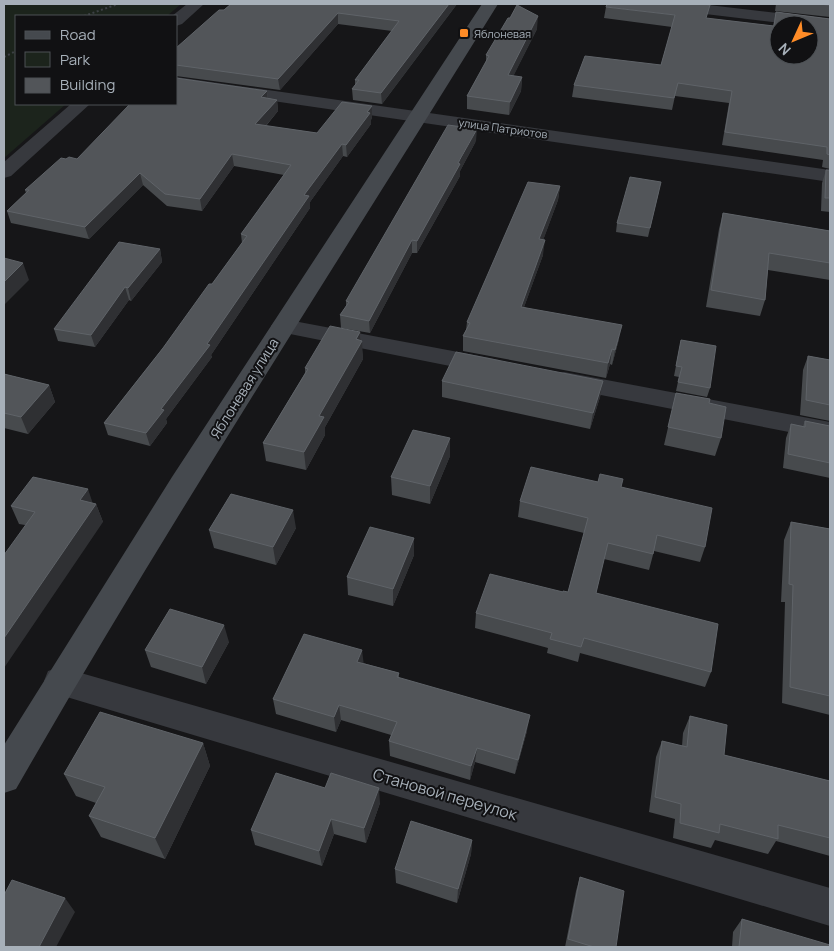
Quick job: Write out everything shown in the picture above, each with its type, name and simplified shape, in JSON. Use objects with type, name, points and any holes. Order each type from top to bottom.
[{"type":"street","points":[[178,19],[196,4]]},
{"type":"street","name":"Яблоневая улица","points":[[4,777],[60,681],[282,326],[490,4]]},
{"type":"street","points":[[663,4],[830,24]]},
{"type":"street","name":"улица Патриотов","points":[[178,82],[420,115],[830,176]]},
{"type":"street","points":[[4,172],[80,105]]},
{"type":"street","points":[[282,326],[830,431]]},
{"type":"street","name":"Становой переулок","points":[[60,681],[830,907]]},
{"type":"path","points":[[87,15],[118,4]]},
{"type":"green space","points":[[4,4],[181,4],[168,15],[15,15],[15,105],[65,105],[4,158]]},
{"type":"building","points":[[231,4],[449,4],[381,93],[352,89],[359,80],[355,80],[399,21],[338,13],[278,79],[178,65],[178,46],[219,10],[224,10]]},
{"type":"building","points":[[607,4],[702,4],[710,5],[706,18],[769,25],[769,65],[819,65],[819,18],[830,19],[830,155],[827,154],[827,147],[725,132],[732,91],[678,83],[674,98],[574,85],[585,56],[661,65],[675,15],[606,7]]},
{"type":"building","points":[[517,5],[538,16],[508,75],[522,77],[510,102],[467,96],[489,56],[486,55]]},
{"type":"building","points":[[776,12],[799,15],[776,15]]},
{"type":"building","points":[[178,78],[267,91],[261,97],[277,100],[255,124],[317,133],[342,102],[372,106],[367,112],[370,113],[346,145],[342,144],[304,195],[309,196],[207,344],[210,345],[161,409],[164,410],[146,433],[104,423],[247,236],[241,234],[291,165],[232,154],[200,199],[165,194],[140,173],[85,227],[7,211],[29,190],[25,190],[61,158],[77,159],[129,105],[178,105]]},
{"type":"building","points":[[448,125],[477,129],[458,163],[460,164],[417,241],[412,240],[369,321],[340,315],[349,302],[346,301]]},
{"type":"building","points":[[826,170],[830,170],[830,198],[825,198]]},
{"type":"building","points":[[630,177],[661,182],[650,228],[617,223]]},
{"type":"building","points":[[528,182],[560,186],[539,239],[545,240],[521,307],[622,325],[615,350],[612,349],[608,363],[463,336],[470,323],[467,322]]},
{"type":"building","points":[[723,213],[830,231],[830,263],[769,253],[765,300],[711,290]]},
{"type":"building","points":[[119,242],[160,249],[128,288],[125,287],[91,335],[54,329]]},
{"type":"building","points":[[4,258],[23,263],[4,282]]},
{"type":"building","points":[[330,326],[360,332],[356,339],[362,341],[319,416],[324,417],[304,452],[263,443],[308,369],[305,368]]},
{"type":"building","points":[[681,340],[716,346],[710,388],[678,382],[682,367],[676,366]]},
{"type":"building","points":[[456,352],[603,381],[593,413],[442,381]]},
{"type":"building","points":[[808,356],[830,360],[830,405],[806,400]]},
{"type":"building","points":[[4,374],[49,385],[21,417],[4,413]]},
{"type":"building","points":[[676,393],[710,399],[709,403],[726,407],[721,438],[668,427]]},
{"type":"building","points":[[805,421],[830,426],[830,463],[788,454],[791,424],[805,427]]},
{"type":"building","points":[[413,430],[450,438],[430,486],[391,477]]},
{"type":"building","points":[[531,467],[598,482],[600,474],[623,479],[621,487],[712,508],[705,547],[657,535],[653,554],[608,543],[596,593],[718,624],[711,672],[584,638],[581,647],[550,639],[552,633],[476,613],[490,574],[568,592],[588,518],[520,501]]},
{"type":"building","points":[[33,477],[88,489],[80,500],[96,504],[4,638],[4,555],[35,512],[11,506]]},
{"type":"building","points":[[231,494],[293,510],[273,547],[209,530]]},
{"type":"building","points":[[791,522],[830,529],[830,696],[790,687],[793,585],[789,584]]},
{"type":"building","points":[[370,527],[414,538],[393,589],[347,577]]},
{"type":"building","points":[[170,609],[224,625],[202,667],[145,650]]},
{"type":"building","points":[[304,634],[362,650],[357,662],[399,673],[397,677],[530,715],[518,760],[477,748],[471,766],[389,741],[397,722],[339,705],[334,717],[273,699]]},
{"type":"building","points":[[100,712],[203,743],[155,838],[89,816],[105,787],[64,774]]},
{"type":"building","points":[[690,716],[727,725],[724,755],[830,781],[830,838],[778,825],[778,839],[720,824],[719,833],[680,823],[681,804],[655,797],[662,741],[687,747]]},
{"type":"building","points":[[276,773],[325,788],[331,773],[379,788],[364,828],[331,819],[319,851],[251,830]]},
{"type":"building","points":[[411,821],[472,840],[458,889],[395,869]]},
{"type":"building","points":[[580,877],[624,891],[616,947],[594,947],[568,939]]},
{"type":"building","points":[[12,880],[65,898],[39,947],[4,947],[4,895]]},
{"type":"building","points":[[742,919],[830,945],[830,947],[739,947]]},
{"type":"place","name":"Яблоневая","points":[[464,33]]}]
